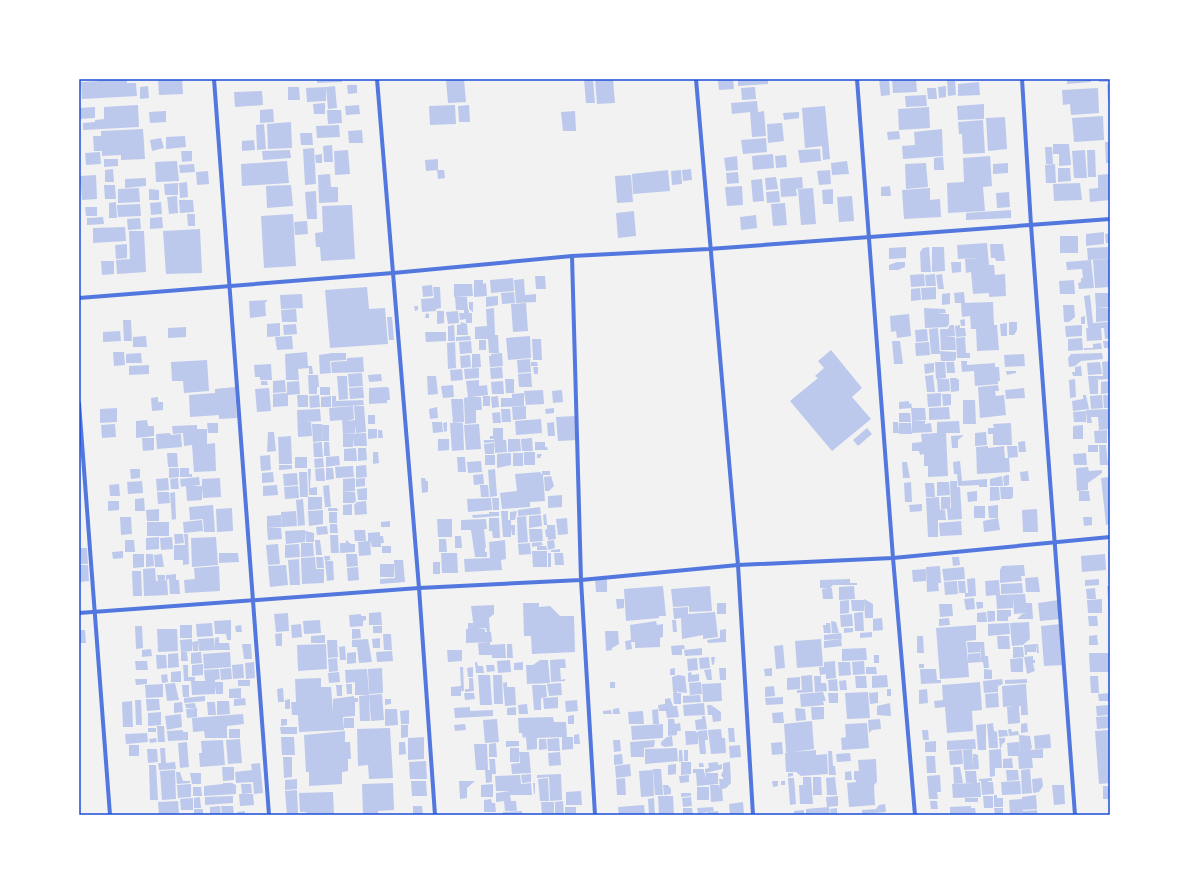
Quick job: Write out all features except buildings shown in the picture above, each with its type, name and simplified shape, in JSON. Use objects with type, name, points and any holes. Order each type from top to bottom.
[{"type":"street","points":[[214,79],[269,815]]},
{"type":"street","points":[[377,79],[419,588],[435,815]]},
{"type":"street","points":[[696,79],[709,249],[738,565],[753,815]]},
{"type":"street","points":[[857,79],[893,558],[915,815]]},
{"type":"street","points":[[1022,79],[1031,225],[1056,541],[1075,815]]},
{"type":"street","points":[[79,298],[393,273],[572,256],[709,249],[869,238],[1110,219]]},
{"type":"street","points":[[572,256],[581,580],[595,815]]},
{"type":"street","points":[[79,402],[96,611],[110,815]]},
{"type":"street","points":[[79,613],[419,588],[581,580],[738,565],[893,558],[1056,541],[1110,537]]}]
